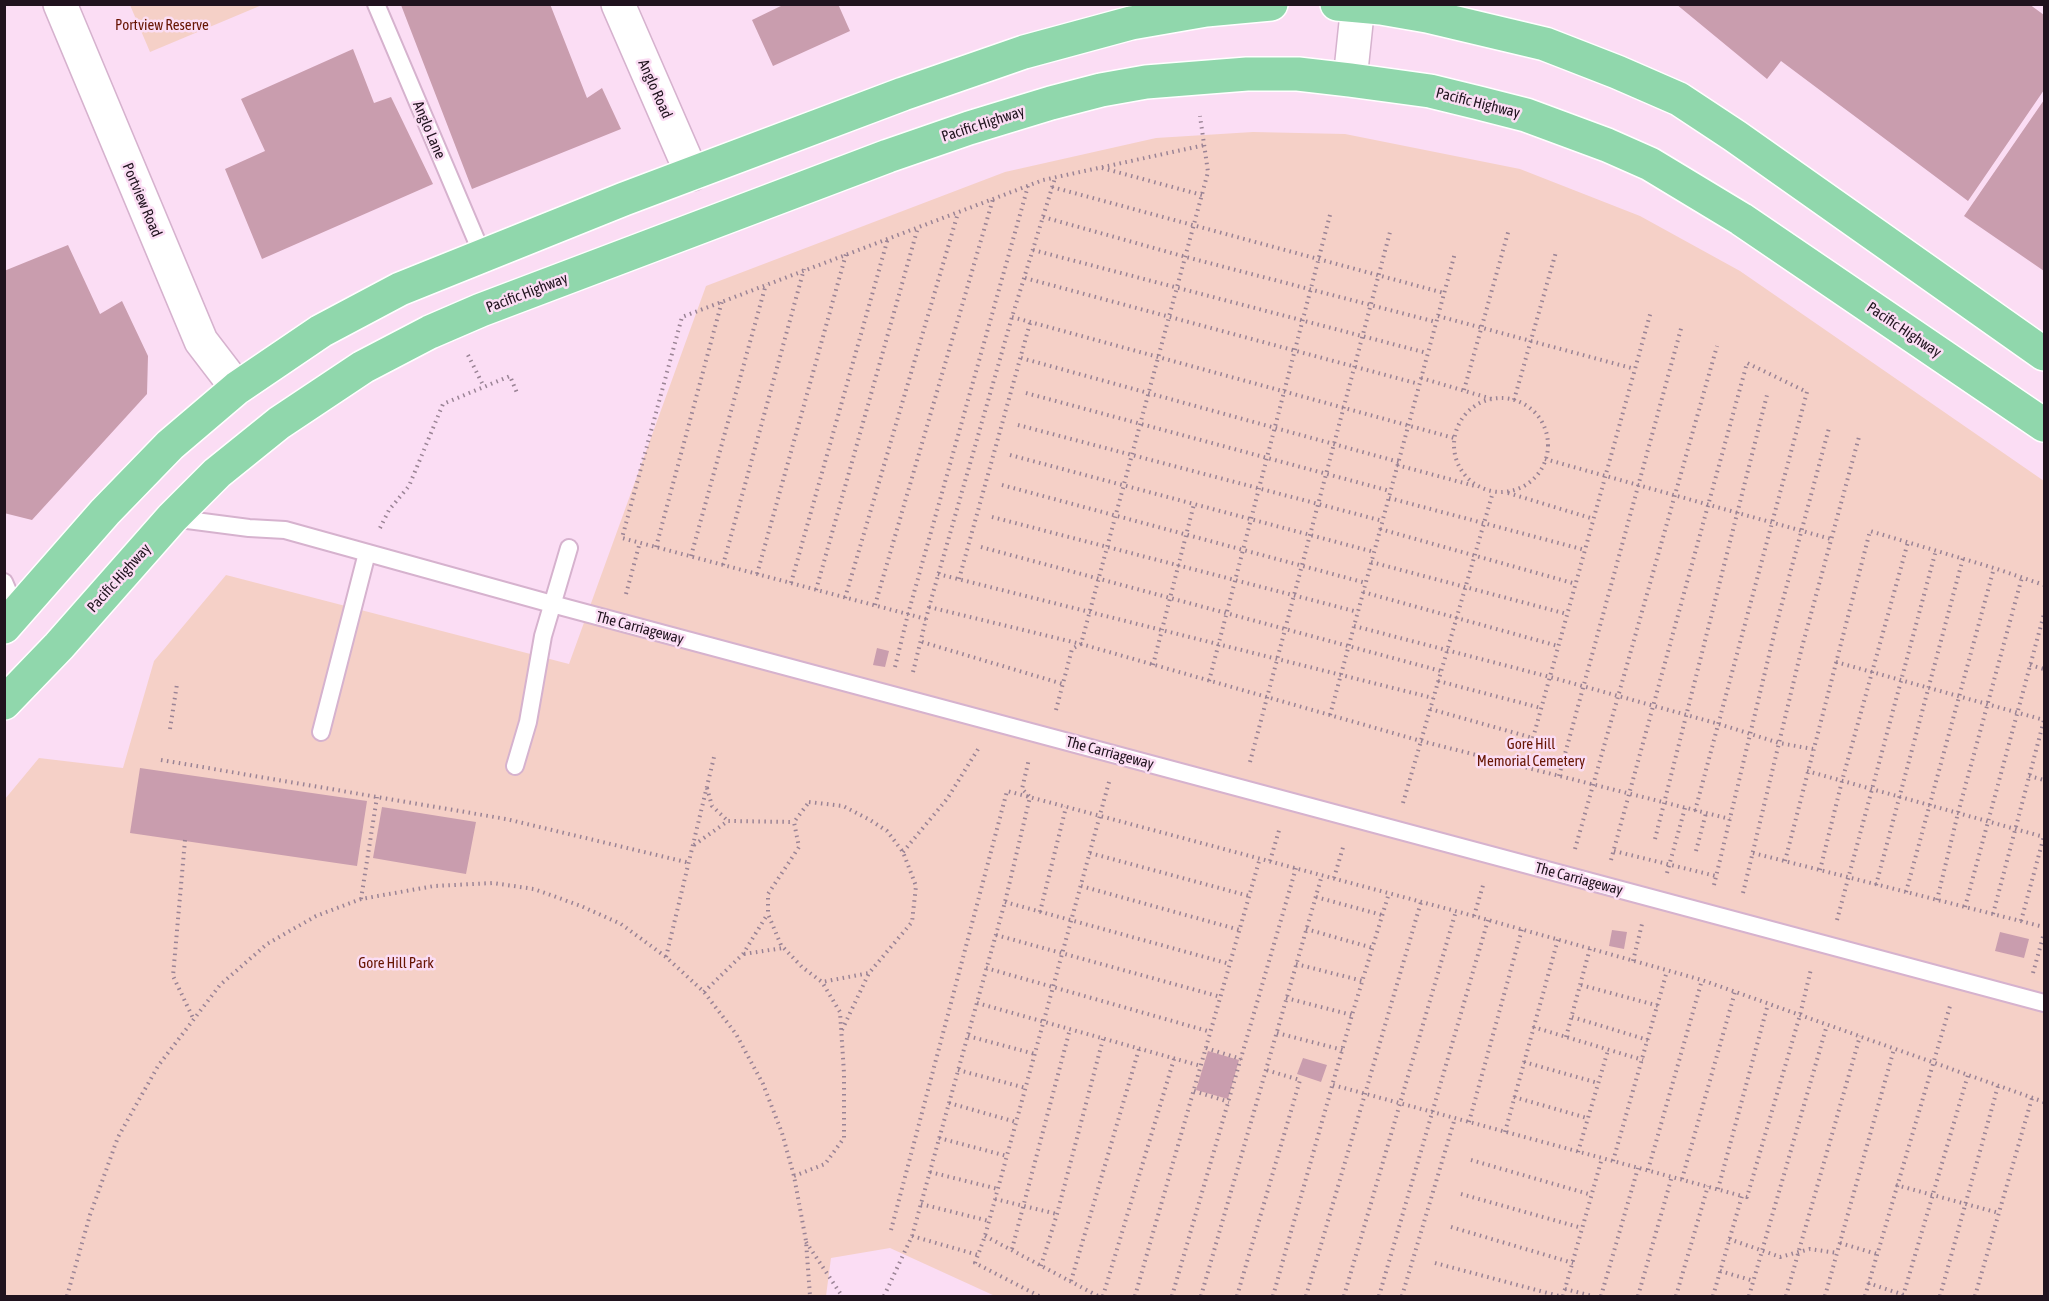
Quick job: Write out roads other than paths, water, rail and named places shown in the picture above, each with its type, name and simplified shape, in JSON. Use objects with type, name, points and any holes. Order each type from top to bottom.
[{"type":"main road","points":[[11,620],[105,512],[170,445],[237,388],[321,331],[400,289],[624,199],[903,94],[1024,52],[1131,23],[1206,10],[1271,4]]},
{"type":"main road","points":[[1351,5],[1427,16],[1545,44],[1679,99],[2044,354]]},
{"type":"main road","name":"Pacific Highway","points":[[4,703],[59,646],[172,518],[217,472],[279,423],[363,367],[430,332],[482,309],[888,156],[1041,106],[1101,90],[1135,84],[1247,74],[1298,74],[1350,80],[1430,91],[1526,116],[1607,145],[1650,164],[1741,219],[2044,425]]},
{"type":"street","name":"Portview Road","points":[[60,4],[201,341],[237,388]]},
{"type":"street","name":"Anglo Road","points":[[618,4],[692,174]]},
{"type":"street","points":[[1350,80],[1351,5]]},
{"type":"lane","name":"Anglo Lane","points":[[376,4],[483,256]]},
{"type":"lane","name":"The Carriageway","points":[[172,518],[249,528],[285,530],[897,697],[2044,1003]]},
{"type":"lane","points":[[515,766],[528,722],[543,636],[569,548]]},
{"type":"lane","points":[[321,732],[367,553]]},
{"type":"lane","points":[[4,582],[11,620]]},
{"type":"park label","name":"Portview Reserve","points":[[162,25]]},
{"type":"park label","name":"Gore Hill Memorial Cemetery","points":[[1531,752]]},
{"type":"park label","name":"Gore Hill Park","points":[[396,963]]}]
